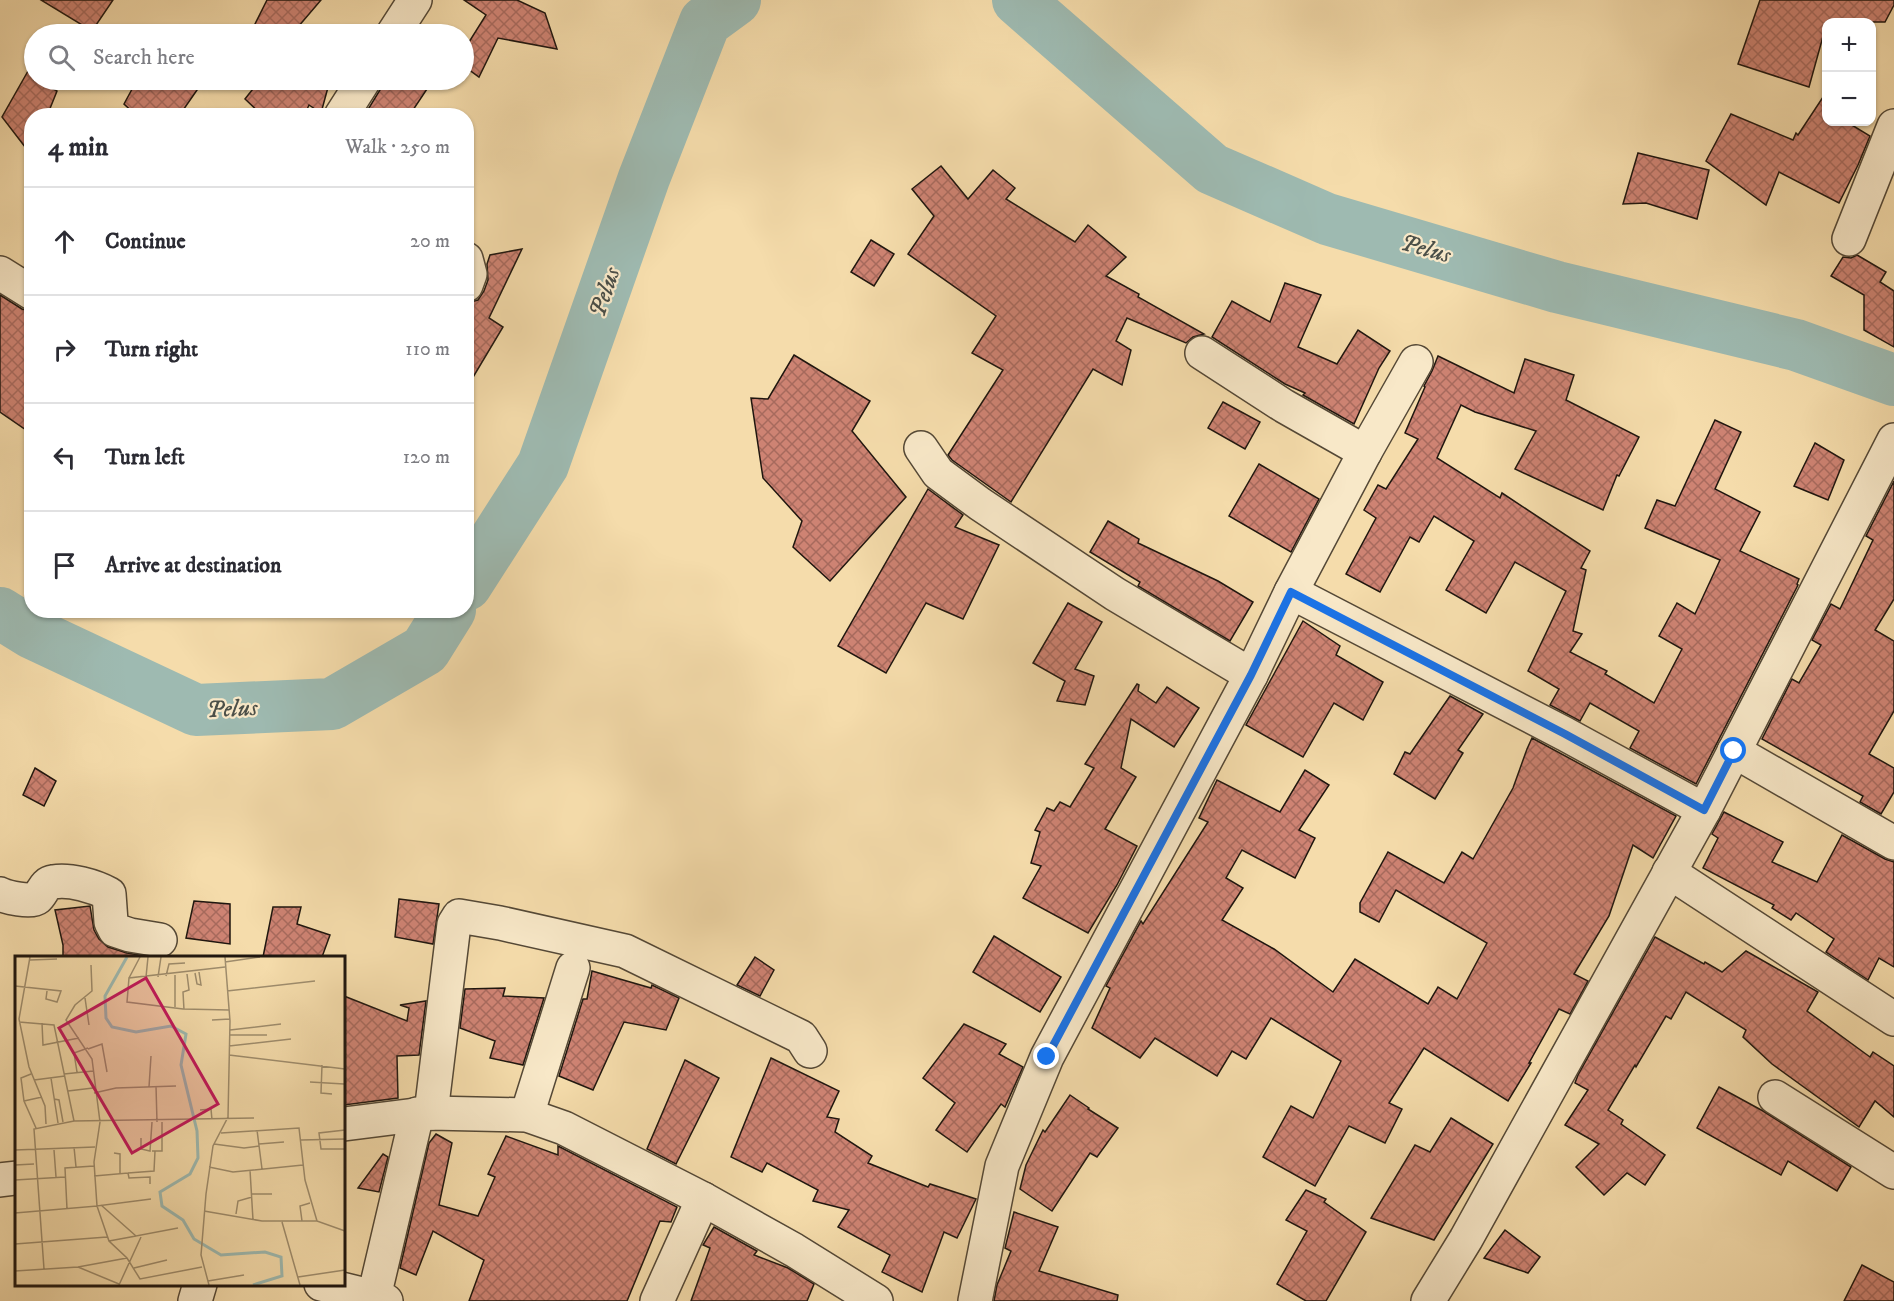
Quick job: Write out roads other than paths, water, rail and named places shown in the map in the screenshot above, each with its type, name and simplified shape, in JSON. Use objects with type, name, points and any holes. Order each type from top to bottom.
[{"type":"street","points":[[399,24],[415,0]]},
{"type":"street","points":[[346,108],[358,90]]},
{"type":"street","points":[[1849,239],[1894,126]]},
{"type":"street","points":[[0,273],[24,288]]},
{"type":"street","points":[[1202,353],[1284,406],[1365,452]]},
{"type":"street","points":[[975,1301],[1002,1166],[1047,1057],[1251,675],[1291,592],[1365,452],[1416,362]]},
{"type":"street","points":[[1428,1301],[1466,1239],[1704,810],[1891,445]]},
{"type":"street","points":[[921,448],[938,473],[980,504],[1115,594],[1251,675]]},
{"type":"street","points":[[1291,592],[1565,734],[1704,810]]},
{"type":"street","points":[[1734,751],[1894,843]]},
{"type":"street","points":[[1669,872],[1894,1019]]},
{"type":"street","points":[[0,894],[9,898],[32,900],[54,882],[82,884],[109,894],[111,922],[115,930],[160,940]]},
{"type":"street","points":[[329,1286],[380,1299],[418,1125],[454,924],[459,916],[625,951],[801,1037],[810,1052]]},
{"type":"street","points":[[527,1115],[573,968]]},
{"type":"street","points":[[1775,1097],[1894,1172]]},
{"type":"street","points":[[345,1124],[418,1125],[527,1115],[564,1128],[698,1210],[794,1250],[876,1301]]},
{"type":"street","points":[[0,1180],[15,1178]]},
{"type":"street","points":[[657,1301],[698,1210]]},
{"type":"street","points":[[195,1301],[199,1286]]},
{"type":"waterway","name":"Pelus","points":[[474,573],[543,465],[644,178],[705,22],[735,0]]},
{"type":"waterway","name":"Pelus","points":[[1018,0],[1212,169],[1327,219],[1557,287],[1796,345],[1894,380]]},
{"type":"waterway","name":"Pelus","points":[[0,613],[32,633],[196,710],[332,704],[425,650],[445,618]]}]
